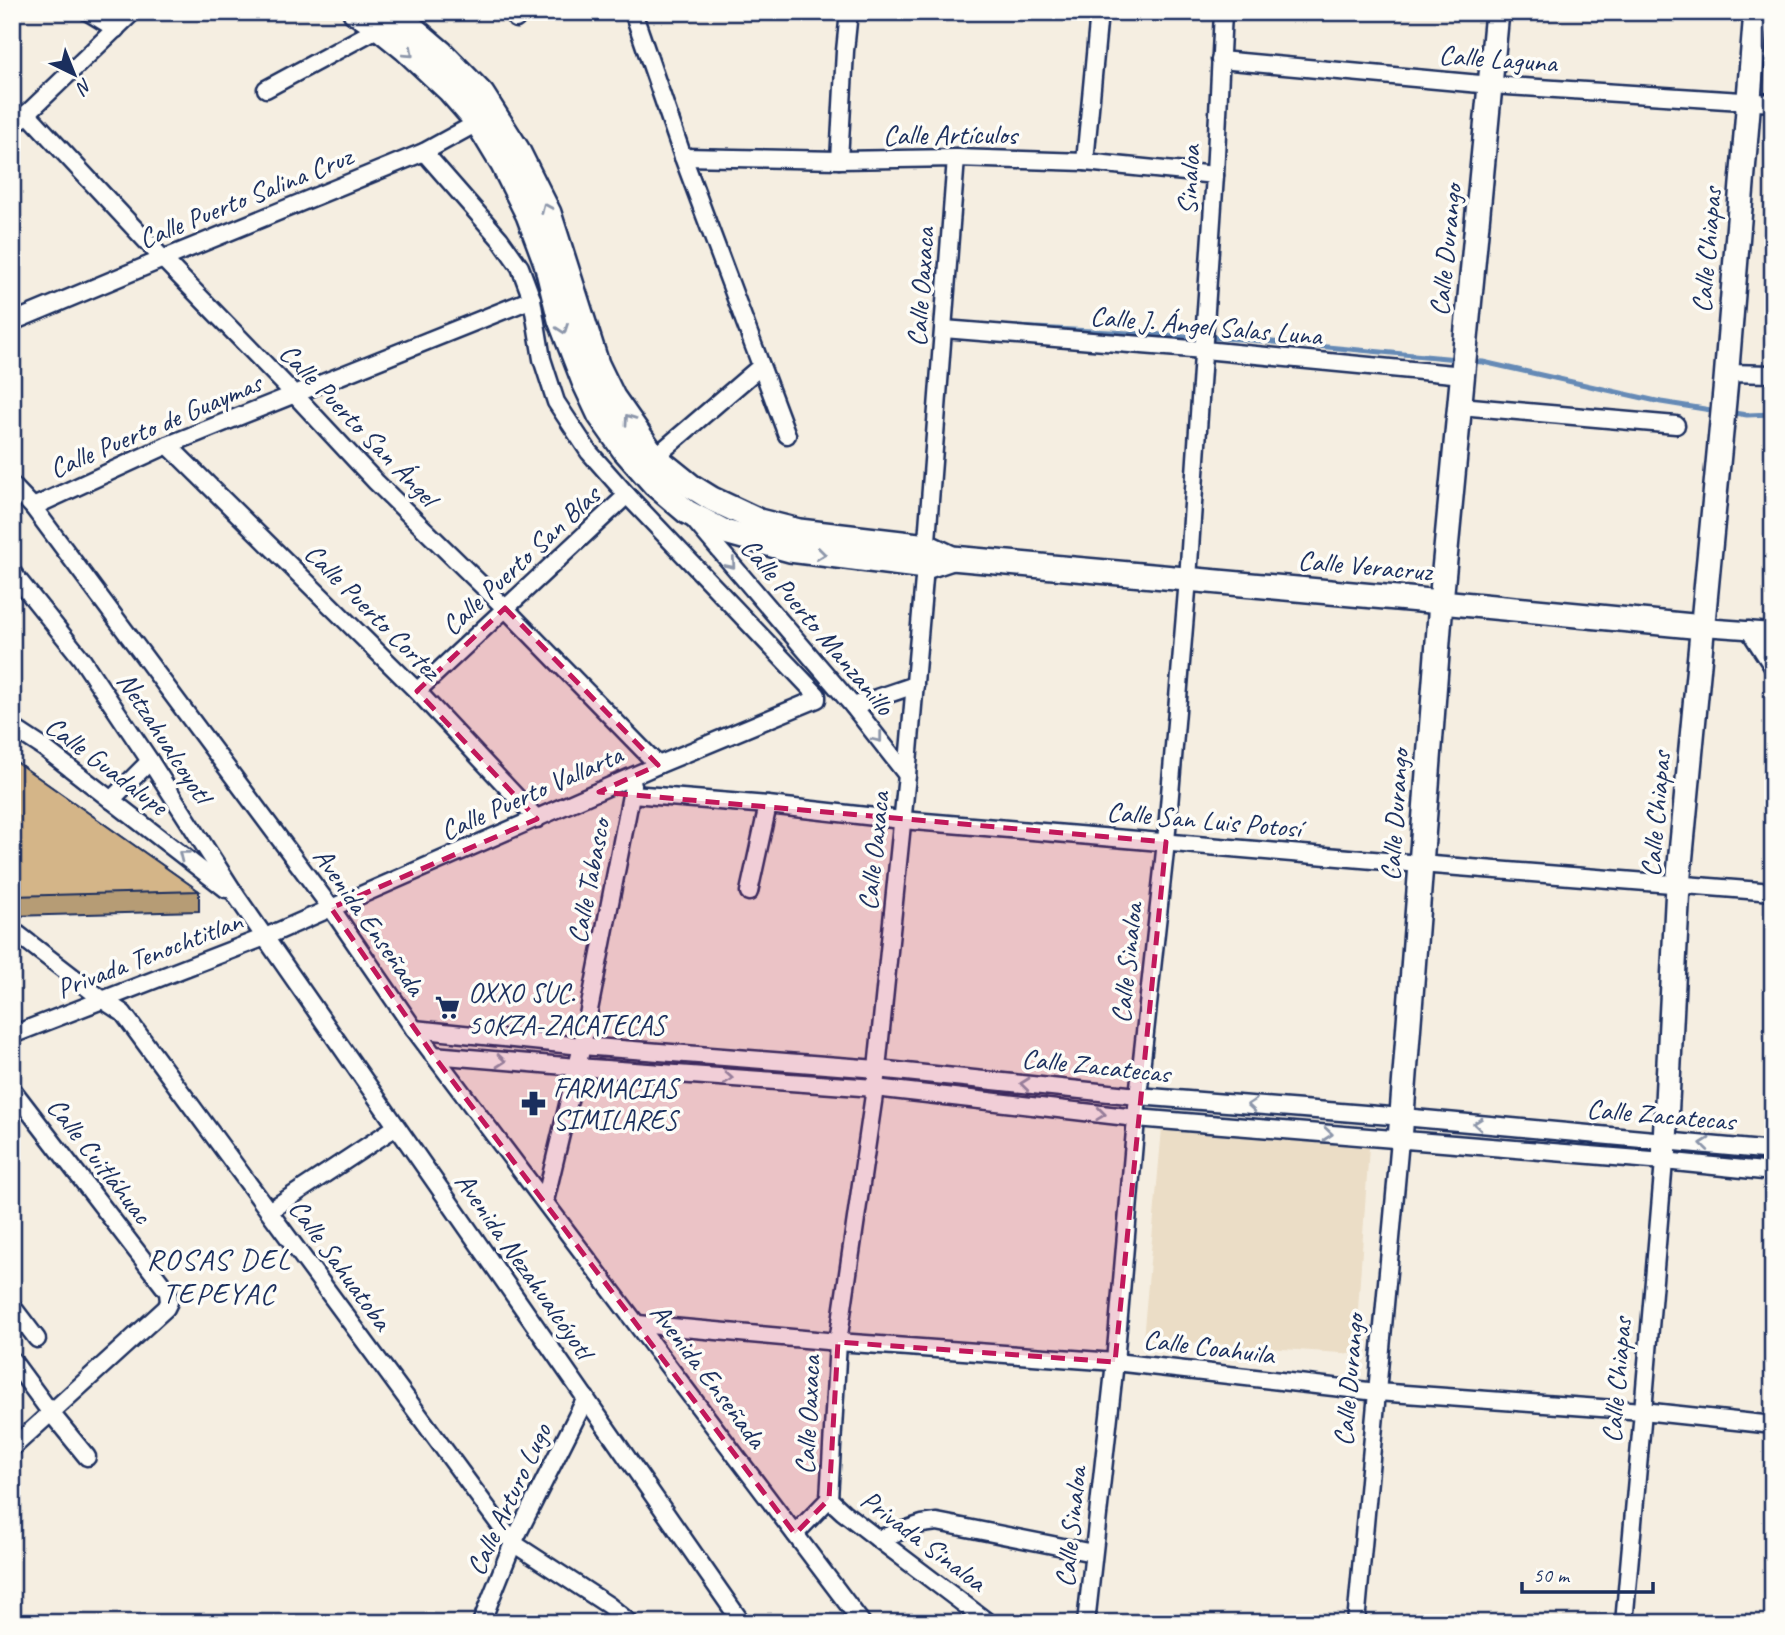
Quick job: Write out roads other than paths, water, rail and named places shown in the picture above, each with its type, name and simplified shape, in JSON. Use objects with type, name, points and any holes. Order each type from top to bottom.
[{"type":"street","points":[[88,12],[117,29]]},
{"type":"street","points":[[12,128],[133,12]]},
{"type":"street","points":[[355,12],[387,20],[405,49],[449,90],[486,118],[517,149],[549,214],[597,364],[613,397],[655,457],[712,499],[743,526],[790,550],[926,556]]},
{"type":"street","points":[[634,12],[683,158],[787,435]]},
{"type":"street","points":[[839,160],[849,12]]},
{"type":"street","points":[[1085,162],[1099,12]]},
{"type":"street","name":"Sinaloa","points":[[1203,350],[1223,12]]},
{"type":"street","name":"Calle Durango","points":[[1356,1623],[1402,1129],[1441,602],[1497,12]]},
{"type":"street","name":"Calle Chiapas","points":[[1624,1623],[1664,1150],[1678,885],[1726,376],[1756,12]]},
{"type":"street","points":[[266,89],[387,20]]},
{"type":"street","name":"Calle Laguna","points":[[1220,60],[1491,85],[1773,103]]},
{"type":"street","name":"Calle Puerto San Ángel","points":[[27,113],[376,482],[505,608],[658,765]]},
{"type":"street","points":[[486,118],[503,165],[528,215],[546,263],[560,320],[600,416],[624,450],[654,484],[687,512],[725,532],[743,526]]},
{"type":"street","name":"Calle Puerto Salina Cruz","points":[[12,322],[424,152],[486,118]]},
{"type":"street","points":[[424,152],[500,239],[520,267],[532,299],[542,359],[556,401],[589,452],[627,495]]},
{"type":"street","name":"Calle Artículos","points":[[683,158],[956,158],[1085,162],[1215,174]]},
{"type":"street","name":"Calle Oaxaca","points":[[795,1534],[829,1499],[838,1342],[875,1088],[907,775],[956,158]]},
{"type":"street","name":"Calle Puerto de Guaymas","points":[[33,507],[168,445],[532,299]]},
{"type":"street","name":"Calle J. Ángel Salas Luna","points":[[944,330],[1203,350],[1463,375]]},
{"type":"street","name":"Calle Sinaloa","points":[[1086,1623],[1115,1362],[1138,1096],[1166,842],[1188,579],[1203,350]]},
{"type":"street","points":[[655,457],[761,366]]},
{"type":"street","points":[[1726,376],[1773,374]]},
{"type":"street","points":[[1460,406],[1676,425]]},
{"type":"street","name":"Calle Puerto Cortez","points":[[168,445],[417,691],[537,818]]},
{"type":"street","name":"Avenida Enseñada","points":[[12,485],[33,507],[331,908],[414,1030],[862,1623]]},
{"type":"street","name":"Calle Puerto San Blas","points":[[417,691],[627,495]]},
{"type":"street","name":"Calle Puerto Vallarta","points":[[265,937],[658,765],[816,700],[817,697],[627,495]]},
{"type":"street","name":"Calle Puerto Manzanillo","points":[[687,512],[853,706],[907,775]]},
{"type":"street","name":"Calle Veracruz","points":[[926,556],[1703,628],[1773,632]]},
{"type":"street","name":"Netzahualcoyotl","points":[[12,572],[81,658],[265,937]]},
{"type":"street","points":[[1749,630],[1773,667]]},
{"type":"street","points":[[853,706],[915,685]]},
{"type":"street","name":"Calle Guadalupe","points":[[12,727],[44,748],[237,897]]},
{"type":"street","points":[[111,800],[150,761]]},
{"type":"street","name":"Calle Tabasco","points":[[545,1201],[582,1046],[635,776]]},
{"type":"street","name":"Calle San Luis Potosí","points":[[632,794],[902,820],[1773,892]]},
{"type":"street","points":[[749,892],[768,805]]},
{"type":"street","name":"Calle Sahuatoba","points":[[12,932],[123,1013],[513,1543],[608,1605],[624,1620]]},
{"type":"street","name":"Privada Tenochtitlan","points":[[12,1035],[265,937]]},
{"type":"street","name":"Avenida Nezahualcóyotl","points":[[265,937],[742,1623]]},
{"type":"street","name":"Calle Zacatecas","points":[[414,1030],[877,1069],[1138,1096],[1402,1129],[1664,1150],[1773,1151]]},
{"type":"street","name":"Calle Zacatecas","points":[[433,1055],[577,1068],[875,1088],[1136,1118],[1402,1129],[1664,1150],[1773,1172]]},
{"type":"street","name":"Calle Cuitláhuac","points":[[12,1089],[170,1297],[166,1308],[51,1413]]},
{"type":"street","points":[[269,1211],[396,1127]]},
{"type":"street","points":[[12,1306],[37,1339]]},
{"type":"street","name":"Calle Coahuila","points":[[638,1324],[1115,1362],[1377,1392],[1643,1411],[1773,1425]]},
{"type":"street","points":[[12,1360],[87,1457]]},
{"type":"street","name":"Calle Arturo Lugo","points":[[481,1623],[513,1543],[586,1398]]},
{"type":"street","points":[[12,1448],[51,1413]]},
{"type":"street","name":"Privada Sinaloa","points":[[829,1499],[989,1623]]},
{"type":"street","points":[[878,1539],[922,1524],[937,1522],[1093,1553]]},
{"type":"waterway","points":[[1017,327],[1241,339],[1457,359]]},
{"type":"waterway","points":[[1470,361],[1661,402],[1717,411]]},
{"type":"waterway","points":[[1727,412],[1747,415],[1773,414]]},
{"type":"place","name":"OXXO SUC. 50KZA-ZACATECAS","points":[[448,1008]]},
{"type":"place","name":"FARMACIAS SIMILARES","points":[[533,1103]]},
{"type":"district","name":"ROSAS DEL TEPEYAC","points":[[219,1276]]}]
